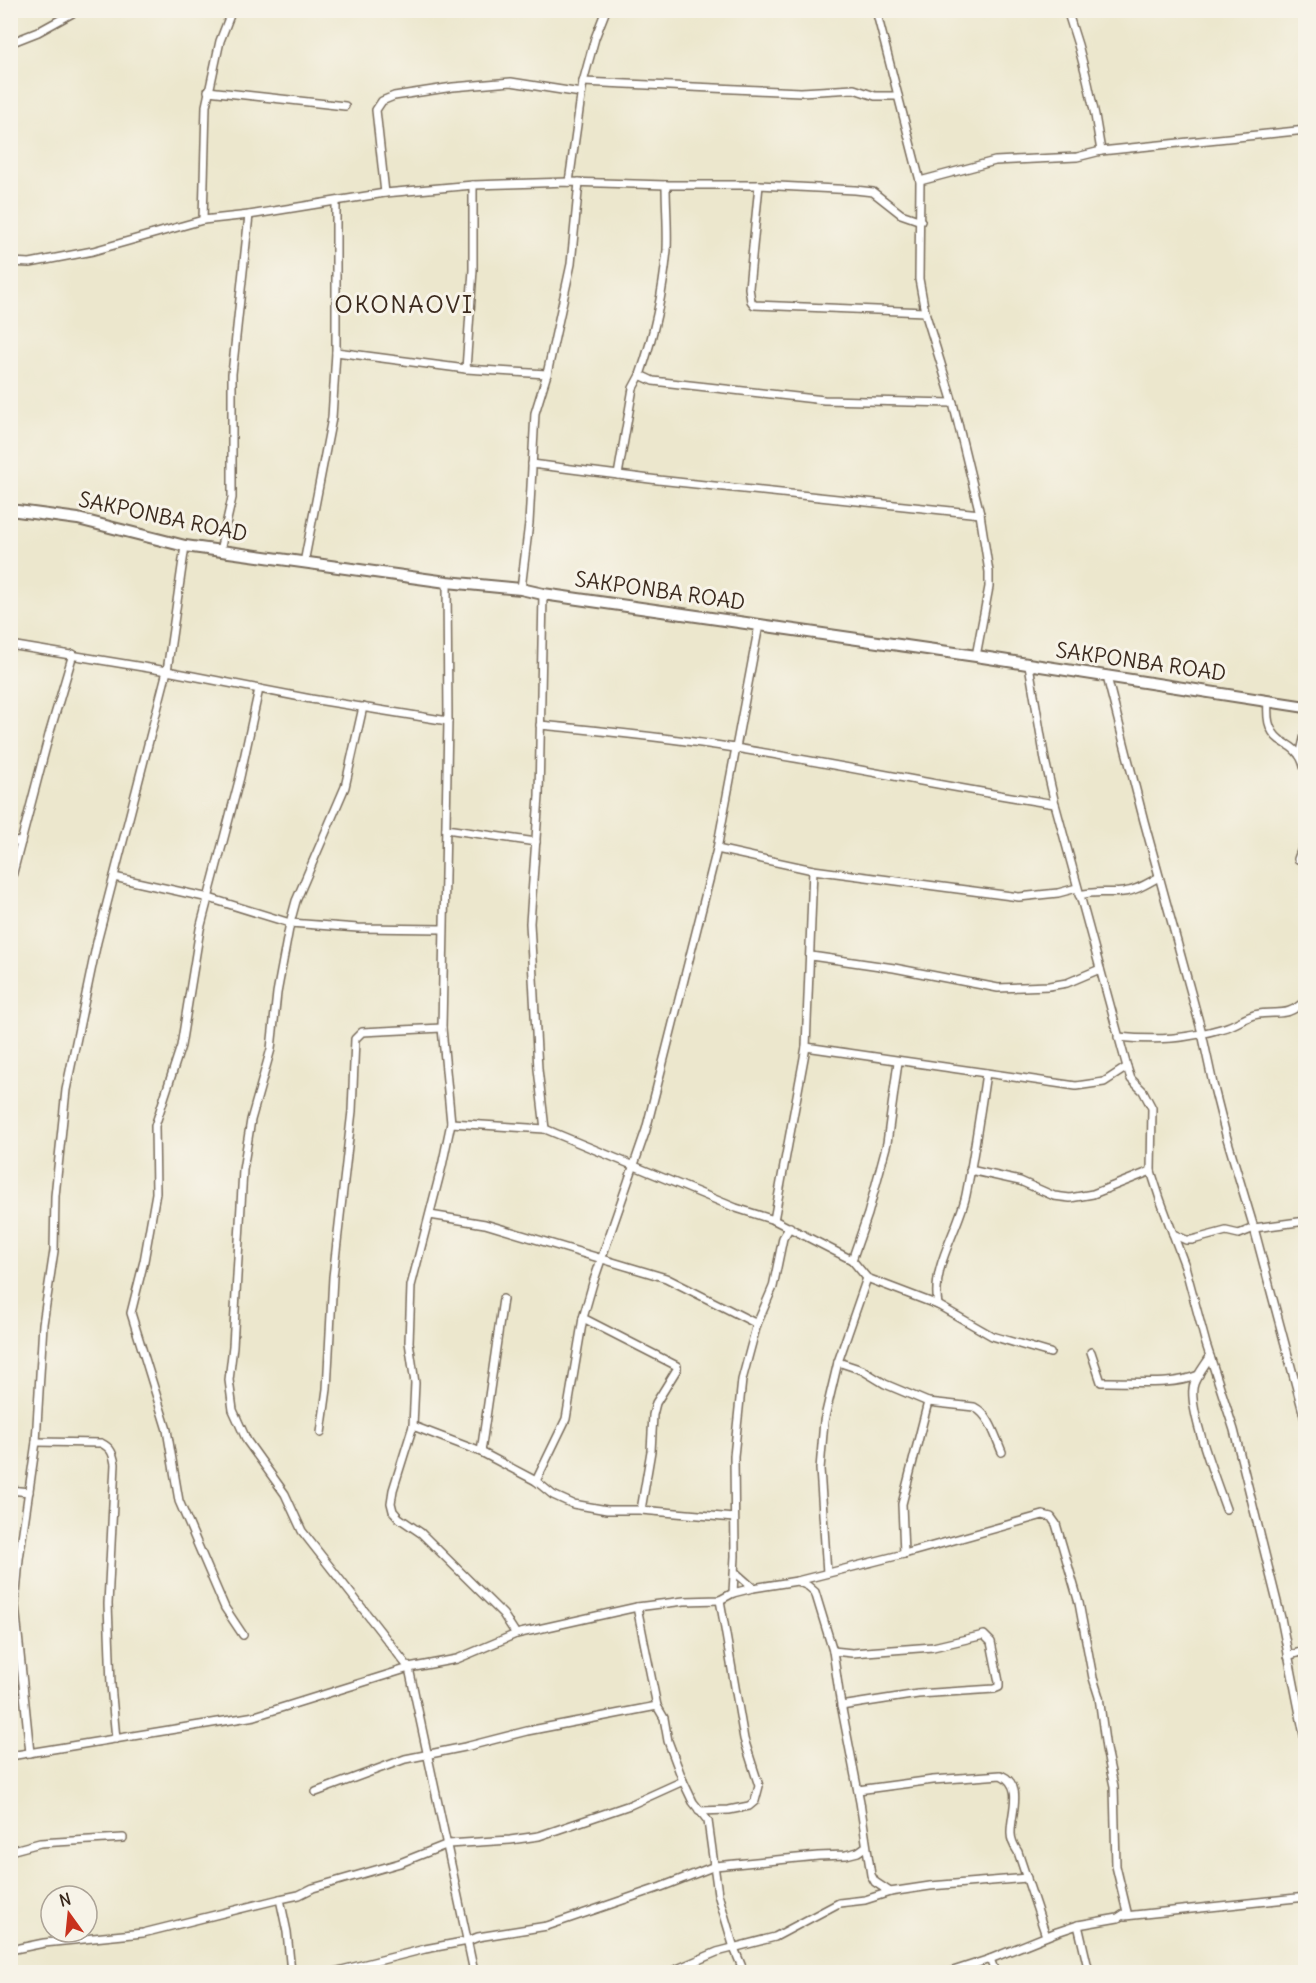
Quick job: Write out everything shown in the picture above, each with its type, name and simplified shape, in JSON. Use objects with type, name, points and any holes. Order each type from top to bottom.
[{"type":"main road","name":"SAKPONBA ROAD","points":[[10,510],[78,519],[185,546],[447,582],[521,589],[1305,707]]},
{"type":"street","points":[[10,43],[38,32],[78,10]]},
{"type":"street","points":[[203,220],[204,146],[208,91],[220,41],[232,10]]},
{"type":"street","points":[[569,182],[583,82],[595,38],[606,10]]},
{"type":"street","points":[[876,10],[920,181],[921,221],[918,254],[919,279],[925,312],[953,403],[980,514],[989,572],[989,587],[976,656]]},
{"type":"street","points":[[1067,10],[1083,58],[1095,108],[1101,151]]},
{"type":"street","points":[[385,193],[376,110],[382,101],[394,96],[453,87],[511,82],[581,93]]},
{"type":"street","points":[[583,82],[801,92],[854,89],[875,96],[898,96]]},
{"type":"street","points":[[208,91],[345,106]]},
{"type":"street","points":[[920,181],[995,161],[1077,157],[1101,151],[1305,130]]},
{"type":"street","points":[[10,262],[30,263],[93,251],[203,220],[249,215],[385,193],[473,185],[579,182],[855,189],[873,192],[901,214],[921,221]]},
{"type":"street","points":[[521,589],[529,523],[535,414],[547,374],[571,264],[579,182]]},
{"type":"street","points":[[466,369],[473,270],[473,185]]},
{"type":"street","points":[[618,475],[633,388],[640,375],[654,327],[663,278],[667,248],[666,185]]},
{"type":"street","points":[[759,185],[749,288],[754,305],[925,312]]},
{"type":"street","points":[[304,563],[332,418],[336,352],[336,202]]},
{"type":"street","points":[[220,551],[232,498],[232,374],[249,215]]},
{"type":"street","points":[[336,352],[466,369],[547,374]]},
{"type":"street","points":[[640,375],[653,381],[824,400],[953,403]]},
{"type":"street","points":[[532,464],[980,514]]},
{"type":"street","points":[[30,1753],[15,1605],[19,1558],[36,1442],[43,1324],[54,1251],[55,1196],[66,1090],[97,942],[167,670],[185,546]]},
{"type":"street","points":[[447,582],[448,721],[442,1028],[451,1123],[411,1286],[409,1342],[415,1383],[413,1426],[391,1503],[393,1511],[399,1518],[421,1533],[503,1614],[516,1634]]},
{"type":"street","points":[[543,594],[536,842],[530,924],[537,1069],[545,1129]]},
{"type":"street","points":[[536,1481],[566,1419],[583,1318],[601,1258],[646,1130],[717,849],[759,626]]},
{"type":"street","points":[[10,645],[167,670],[448,721]]},
{"type":"street","points":[[10,884],[73,654]]},
{"type":"street","points":[[1029,665],[1055,804],[1118,1037],[1131,1080],[1143,1091],[1152,1108],[1151,1171],[1185,1266],[1210,1357],[1234,1430],[1281,1618],[1303,1724],[1305,1745]]},
{"type":"street","points":[[1107,677],[1202,1032],[1226,1135],[1254,1228],[1305,1423]]},
{"type":"street","points":[[243,1635],[225,1608],[179,1501],[166,1430],[131,1313],[144,1262],[156,1192],[155,1126],[182,1046],[200,929],[240,777],[259,688]]},
{"type":"street","points":[[1268,701],[1269,726],[1280,740],[1295,749],[1300,756],[1305,773]]},
{"type":"street","points":[[363,707],[345,787],[290,923],[271,1049],[251,1120],[243,1170],[229,1380],[233,1410],[247,1441],[285,1494],[303,1531],[409,1668],[474,1972]]},
{"type":"street","points":[[540,725],[736,748],[856,768],[980,793],[1055,804]]},
{"type":"street","points":[[1300,756],[1305,730]]},
{"type":"street","points":[[446,829],[536,842]]},
{"type":"street","points":[[1299,860],[1305,838]]},
{"type":"street","points":[[10,841],[21,842]]},
{"type":"street","points":[[717,849],[813,870],[1019,897],[1078,891],[1122,893],[1159,877]]},
{"type":"street","points":[[774,1220],[806,1047],[813,870]]},
{"type":"street","points":[[114,877],[209,898],[290,923],[358,928],[443,929]]},
{"type":"street","points":[[811,956],[894,968],[998,988],[1067,983],[1100,969]]},
{"type":"street","points":[[1118,1037],[1153,1040],[1226,1028],[1253,1016],[1291,1011],[1305,1000]]},
{"type":"street","points":[[321,1433],[327,1389],[333,1276],[352,1111],[355,1039],[362,1032],[442,1028]]},
{"type":"street","points":[[806,1047],[1076,1086],[1104,1082],[1127,1067]]},
{"type":"street","points":[[852,1260],[868,1214],[887,1143],[898,1062]]},
{"type":"street","points":[[938,1305],[937,1284],[943,1259],[965,1198],[986,1073]]},
{"type":"street","points":[[451,1123],[545,1129],[736,1208],[790,1227],[852,1260],[867,1278],[938,1305],[992,1336],[1050,1353]]},
{"type":"street","points":[[970,1170],[1020,1181],[1054,1196],[1070,1198],[1093,1194],[1151,1171]]},
{"type":"street","points":[[430,1215],[485,1224],[666,1278],[757,1324]]},
{"type":"street","points":[[1173,1234],[1186,1240],[1192,1240],[1226,1231],[1239,1234],[1254,1228],[1305,1221]]},
{"type":"street","points":[[733,1593],[735,1572],[734,1456],[742,1380],[757,1324],[773,1287],[783,1238],[790,1227]]},
{"type":"street","points":[[827,1573],[820,1469],[824,1421],[838,1362],[867,1278]]},
{"type":"street","points":[[481,1452],[503,1299]]},
{"type":"street","points":[[583,1318],[677,1366],[656,1403],[653,1415],[651,1451],[642,1510]]},
{"type":"street","points":[[1091,1352],[1101,1382],[1160,1382],[1187,1380],[1198,1376]]},
{"type":"street","points":[[1210,1357],[1193,1386],[1194,1404],[1208,1460],[1226,1509]]},
{"type":"street","points":[[838,1362],[862,1370],[885,1384],[928,1402],[974,1407],[981,1410],[986,1415],[1002,1452]]},
{"type":"street","points":[[904,1554],[902,1504],[928,1402]]},
{"type":"street","points":[[413,1426],[481,1452],[536,1481],[553,1495],[573,1504],[607,1510],[642,1510],[734,1518]]},
{"type":"street","points":[[36,1442],[101,1443],[113,1453],[115,1464],[108,1604],[116,1739]]},
{"type":"street","points":[[10,1490],[29,1491]]},
{"type":"street","points":[[10,1756],[255,1716],[409,1668],[457,1659],[516,1634],[637,1607],[684,1601],[720,1600],[733,1593],[797,1581],[904,1554],[1035,1515],[1043,1515],[1051,1517],[1056,1524],[1079,1603],[1099,1698],[1114,1786],[1116,1866],[1127,1907],[1125,1916]]},
{"type":"street","points":[[735,1572],[753,1588]]},
{"type":"street","points":[[797,1581],[815,1592],[833,1652],[871,1875],[875,1882],[890,1892]]},
{"type":"street","points":[[699,1811],[729,1810],[749,1806],[755,1801],[759,1786],[744,1738],[720,1600]]},
{"type":"street","points":[[637,1607],[657,1706],[664,1718],[668,1741],[683,1781],[699,1811],[708,1821],[718,1894],[734,1948],[744,1972]]},
{"type":"street","points":[[833,1652],[852,1653],[933,1647],[984,1635],[992,1642],[999,1683],[999,1687],[994,1689],[918,1694],[842,1706]]},
{"type":"street","points":[[1288,1656],[1305,1650]]},
{"type":"street","points":[[316,1792],[405,1759],[465,1748],[527,1731],[657,1706]]},
{"type":"street","points":[[858,1790],[933,1780],[1001,1775],[1008,1778],[1013,1785],[1015,1795],[1011,1834],[1013,1843],[1046,1936]]},
{"type":"street","points":[[10,1950],[44,1943],[143,1933],[299,1895],[313,1888],[400,1863],[448,1844],[538,1836],[630,1805],[683,1781]]},
{"type":"street","points":[[10,1851],[40,1843],[123,1838]]},
{"type":"street","points":[[334,1972],[478,1937],[547,1926],[715,1866],[818,1856],[846,1856],[865,1847]]},
{"type":"street","points":[[670,1972],[717,1952],[775,1937],[839,1903],[865,1900],[890,1892],[930,1886],[1027,1878]]},
{"type":"street","points":[[950,1972],[1078,1925],[1125,1916],[1305,1897]]},
{"type":"street","points":[[280,1899],[287,1932],[291,1972]]},
{"type":"street","points":[[1078,1925],[1089,1972]]},
{"type":"street","points":[[990,1959],[995,1972]]},
{"type":"district","name":"OKONAOVI","points":[[404,305]]}]
